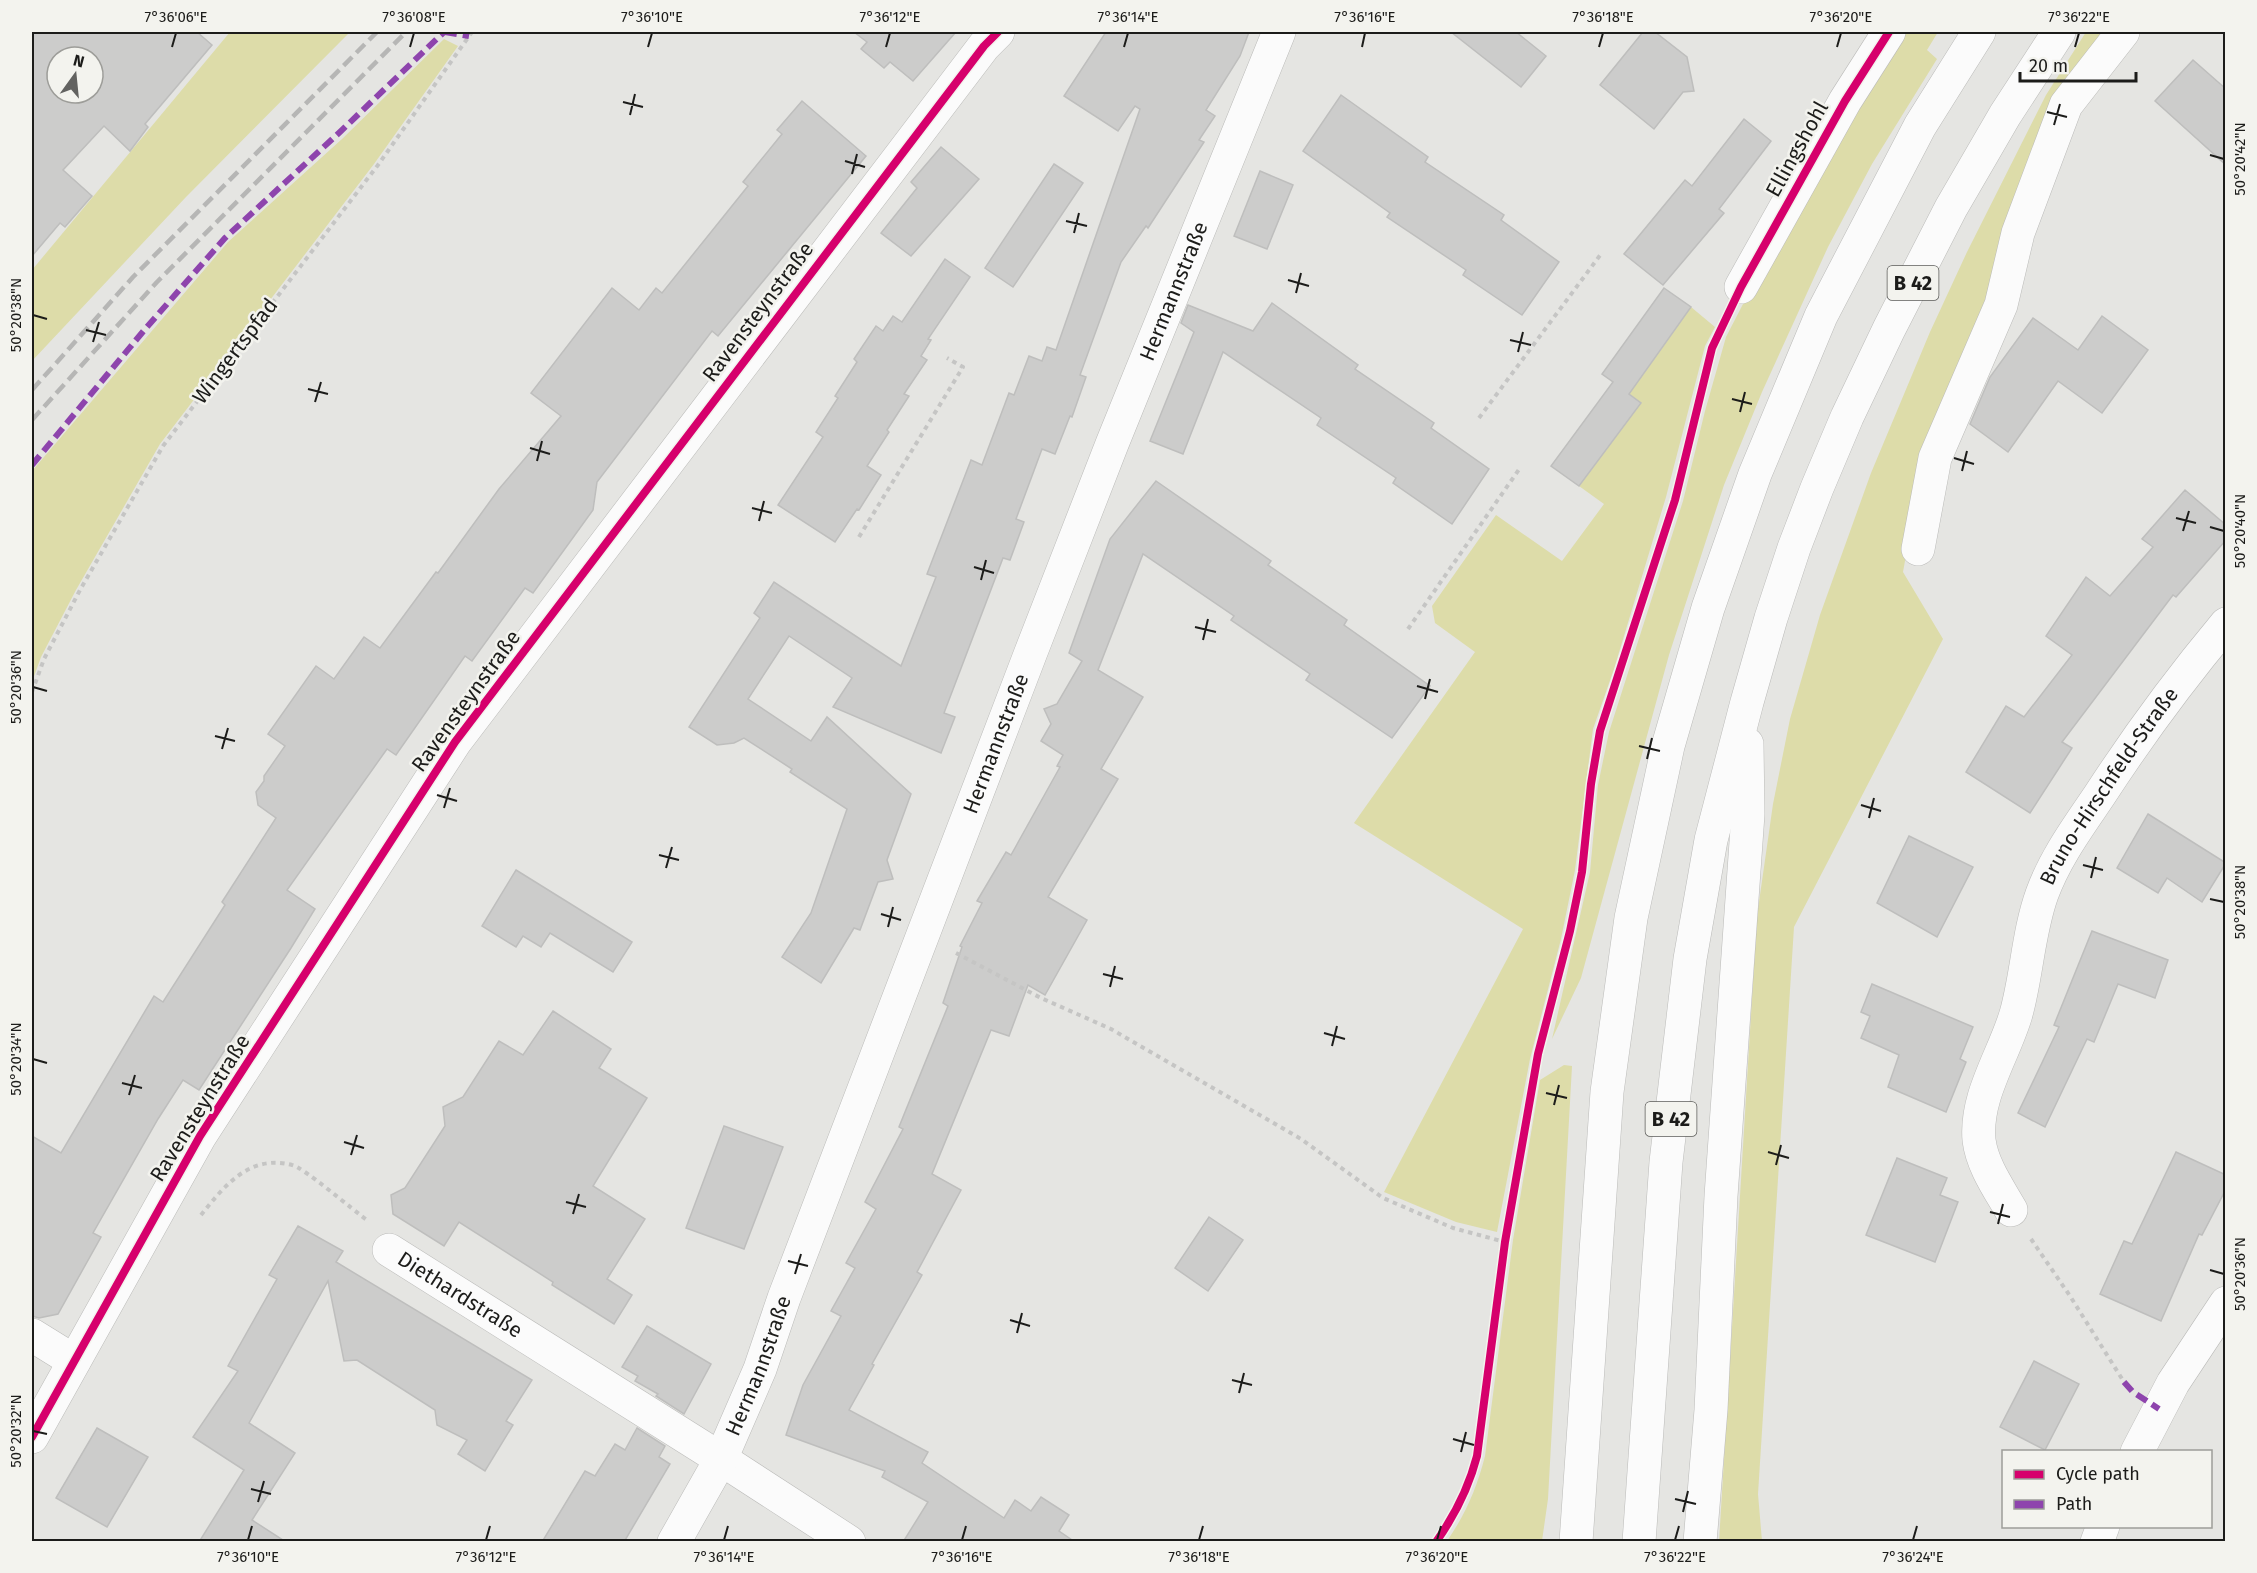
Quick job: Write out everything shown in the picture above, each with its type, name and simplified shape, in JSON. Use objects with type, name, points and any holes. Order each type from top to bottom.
[{"type":"main road","name":"Ravensteynstraße","points":[[32,1437],[200,1136],[455,742],[738,367],[984,46],[998,32]]},
{"type":"main road","name":"Hermannstraße","points":[[674,1542],[721,1458],[760,1369],[788,1287],[1035,641],[1279,32]]},
{"type":"main road","name":"Ellingshohl","points":[[1742,287],[1845,101],[1889,32]]},
{"type":"main road","points":[[1576,1542],[1607,1092],[1631,918],[1668,746],[1708,608],[1751,485],[1821,316],[1920,126],[1979,32]]},
{"type":"main road","name":"B 42","points":[[1639,1542],[1665,1162],[1690,959],[1711,840],[1747,702],[1794,548],[1847,417],[1889,329],[1952,208],[2005,115],[2060,32]]},
{"type":"main road","points":[[1918,549],[1935,458],[2001,305],[2018,233],[2066,105],[2123,32]]},
{"type":"main road","name":"Bruno-Hirschfeld-Straße","points":[[2011,1210],[1984,1159],[1979,1141],[1980,1118],[1983,1101],[2016,1016],[2035,918],[2042,894],[2066,844],[2153,716],[2226,624]]},
{"type":"main road","points":[[1700,1542],[1711,1410],[1721,1197],[1748,814],[1747,702]]},
{"type":"main road","name":"Diethardstraße","points":[[389,1250],[721,1458],[849,1542]]},
{"type":"main road","points":[[2138,1450],[2173,1383],[2226,1303]]},
{"type":"main road","points":[[32,1335],[74,1361]]},
{"type":"main road","points":[[2097,1542],[2103,1528]]},
{"type":"path","points":[[1479,418],[1601,254]]},
{"type":"path","points":[[859,537],[963,367],[947,358]]},
{"type":"path","points":[[1408,629],[1520,468]]},
{"type":"path","points":[[956,953],[1041,998],[1111,1029],[1301,1139],[1383,1198],[1453,1228],[1505,1242]]},
{"type":"path","points":[[2011,1210],[2070,1296],[2124,1382]]},
{"type":"green space","points":[[230,32],[350,32],[186,197],[32,361],[32,270]]},
{"type":"green space","points":[[1901,32],[1938,32],[1927,50],[1937,59],[1872,164],[1828,247],[1762,392],[1724,485],[1669,655],[1581,978],[1552,1039],[1590,872],[1598,785],[1609,732],[1683,501],[1726,337],[1790,213]]},
{"type":"green space","points":[[2086,32],[2113,32],[1923,462],[1903,572],[1943,639],[1794,927],[1758,1494],[1762,1541],[1719,1542],[1757,916],[1773,804],[1790,719],[1820,615],[1871,473],[1930,332],[1967,252],[2046,95]]},
{"type":"green space","points":[[444,39],[458,46],[374,164],[160,444],[76,590],[41,657],[32,682],[32,471],[228,242],[342,139]]},
{"type":"green space","points":[[1691,307],[1715,327],[1705,346],[1666,497],[1614,669],[1593,729],[1575,870],[1561,939],[1530,1059],[1497,1232],[1456,1222],[1384,1192],[1523,929],[1354,823],[1475,652],[1435,623],[1432,606],[1496,515],[1562,561],[1604,504],[1579,486],[1641,403],[1629,394]]},
{"type":"green space","points":[[1564,1065],[1572,1066],[1548,1499],[1542,1541],[1447,1541],[1470,1501],[1485,1456],[1513,1240],[1540,1080]]},
{"type":"building","points":[[32,32],[197,32],[212,45],[145,124],[148,127],[130,151],[104,126],[63,170],[92,196],[65,227],[60,223],[32,256]]},
{"type":"building","points":[[854,32],[956,32],[913,81],[890,62],[884,68],[861,49],[867,42]]},
{"type":"building","points":[[1106,32],[1249,32],[1240,56],[1206,110],[1215,116],[1199,140],[1204,142],[1148,228],[1146,226],[1121,262],[1080,375],[1086,377],[1072,417],[1070,416],[1055,454],[1042,449],[1016,519],[1024,522],[1010,560],[1003,558],[944,713],[955,717],[941,753],[833,707],[852,678],[789,636],[748,699],[811,741],[827,717],[911,794],[887,860],[893,879],[878,882],[860,930],[854,928],[821,983],[782,957],[811,913],[847,809],[790,772],[792,769],[744,738],[734,743],[717,745],[689,727],[760,618],[754,613],[774,582],[901,666],[936,577],[927,574],[971,460],[982,465],[1009,393],[1014,395],[1029,356],[1042,361],[1047,347],[1056,350],[1140,109],[1135,106],[1118,131],[1064,96]]},
{"type":"building","points":[[1451,32],[1516,32],[1546,56],[1521,87]]},
{"type":"building","points":[[1643,32],[1655,32],[1687,57],[1694,91],[1683,92],[1654,129],[1600,85]]},
{"type":"building","points":[[2193,60],[2226,89],[2226,165],[2155,101]]},
{"type":"building","points":[[1341,95],[1428,157],[1425,162],[1504,215],[1501,220],[1559,262],[1522,315],[1463,275],[1466,270],[1387,217],[1390,213],[1303,151]]},
{"type":"building","points":[[802,101],[866,156],[718,336],[712,331],[597,482],[593,510],[533,593],[525,588],[472,661],[465,656],[396,755],[387,749],[287,890],[315,909],[291,948],[199,1090],[183,1080],[158,1119],[93,1233],[101,1237],[58,1314],[39,1318],[32,1316],[32,1136],[61,1153],[154,996],[163,1002],[225,905],[222,902],[276,818],[258,805],[256,792],[285,746],[268,734],[316,666],[334,679],[364,637],[380,648],[499,489],[561,416],[531,393],[612,288],[639,310],[656,288],[662,293],[748,186],[743,182],[782,134],[777,130]]},
{"type":"building","points":[[1744,119],[1771,141],[1719,209],[1724,213],[1663,285],[1624,254],[1685,180],[1692,186]]},
{"type":"building","points":[[941,147],[979,179],[911,256],[881,233],[917,188],[911,182]]},
{"type":"building","points":[[1054,164],[1083,183],[1013,287],[985,268]]},
{"type":"building","points":[[1260,171],[1293,185],[1267,249],[1234,236]]},
{"type":"building","points":[[945,259],[970,277],[928,339],[931,340],[921,356],[927,360],[904,394],[909,396],[867,466],[881,475],[835,542],[778,505],[823,437],[816,432],[857,362],[854,359],[876,326],[883,331],[893,316],[902,322]]},
{"type":"building","points":[[1664,288],[1691,307],[1629,394],[1641,403],[1579,486],[1551,466],[1613,382],[1602,374]]},
{"type":"building","points":[[1272,303],[1358,365],[1355,369],[1434,423],[1431,428],[1489,469],[1452,524],[1393,483],[1396,478],[1317,425],[1321,418],[1223,352],[1183,454],[1150,441],[1194,332],[1181,323],[1188,305],[1253,331]]},
{"type":"building","points":[[2102,316],[2148,350],[2102,413],[2058,381],[2008,452],[1970,424],[1990,377],[2033,318],[2078,350]]},
{"type":"building","points":[[1156,481],[1271,561],[1268,565],[1347,620],[1344,625],[1430,686],[1392,738],[1306,680],[1310,674],[1231,620],[1234,616],[1143,554],[1098,670],[1143,697],[1101,769],[1118,779],[1048,897],[1087,920],[1045,995],[1028,985],[1009,1036],[991,1030],[932,1174],[961,1190],[917,1272],[922,1275],[849,1410],[928,1452],[922,1463],[1004,1518],[1015,1500],[1031,1511],[1041,1497],[1069,1515],[1059,1531],[1075,1542],[903,1542],[928,1502],[882,1477],[885,1471],[786,1435],[803,1385],[841,1316],[831,1311],[855,1268],[846,1263],[876,1209],[865,1202],[903,1129],[899,1127],[948,1006],[943,1003],[962,947],[960,946],[982,903],[977,901],[1006,852],[1011,855],[1060,767],[1057,766],[1063,755],[1041,741],[1051,724],[1044,709],[1057,704],[1082,661],[1069,653],[1110,539]]},
{"type":"building","points":[[2185,490],[2226,525],[2226,540],[2176,597],[2173,595],[2062,742],[2072,748],[2030,813],[1966,772],[2006,706],[2024,717],[2072,655],[2046,636],[2086,577],[2110,596],[2153,547],[2142,539]]},
{"type":"building","points":[[2148,814],[2226,863],[2202,902],[2167,878],[2158,893],[2117,868]]},
{"type":"building","points":[[1909,836],[1973,867],[1937,937],[1877,903]]},
{"type":"building","points":[[516,870],[632,942],[613,972],[550,933],[541,947],[523,936],[516,947],[482,926]]},
{"type":"building","points":[[2092,931],[2168,960],[2155,998],[2118,984],[2094,1042],[2087,1039],[2045,1127],[2018,1113],[2059,1027],[2054,1025]]},
{"type":"building","points":[[1872,984],[1973,1027],[1960,1059],[1966,1062],[1946,1112],[1888,1087],[1899,1055],[1861,1038],[1870,1016],[1861,1012]]},
{"type":"building","points":[[553,1011],[611,1049],[599,1068],[647,1098],[593,1186],[645,1219],[607,1279],[632,1295],[614,1324],[459,1222],[444,1246],[393,1214],[391,1195],[405,1188],[445,1126],[443,1107],[463,1097],[499,1041],[523,1055]]},
{"type":"building","points":[[724,1126],[783,1147],[744,1249],[686,1228]]},
{"type":"building","points":[[2176,1152],[2226,1175],[2226,1189],[2202,1235],[2199,1234],[2161,1321],[2100,1294],[2124,1241],[2132,1244]]},
{"type":"building","points":[[1897,1158],[1947,1178],[1940,1195],[1958,1202],[1935,1262],[1866,1235]]},
{"type":"building","points":[[1209,1217],[1243,1240],[1208,1291],[1175,1268]]},
{"type":"building","points":[[298,1226],[343,1251],[336,1262],[532,1380],[506,1421],[513,1425],[485,1471],[458,1454],[467,1440],[437,1425],[435,1410],[357,1360],[344,1361],[328,1281],[249,1423],[295,1453],[252,1520],[286,1542],[199,1542],[244,1470],[193,1437],[238,1371],[228,1366],[277,1279],[269,1275]]},
{"type":"building","points":[[647,1326],[711,1364],[684,1414],[656,1396],[658,1394],[635,1381],[638,1376],[622,1367]]},
{"type":"building","points":[[2034,1361],[2079,1384],[2045,1450],[2000,1427]]},
{"type":"building","points":[[97,1428],[148,1457],[107,1527],[56,1498]]},
{"type":"building","points":[[637,1428],[665,1446],[659,1457],[670,1464],[624,1542],[542,1542],[585,1471],[595,1476],[615,1444],[625,1450]]},
{"type":"railway","points":[[32,390],[133,277],[377,32]]},
{"type":"railway","points":[[32,420],[157,282],[406,32]]},
{"type":"marked path","points":[[32,465],[146,328],[225,238],[444,32]]},
{"type":"marked path","points":[[445,32],[469,36]]},
{"type":"marked path","points":[[2124,1382],[2133,1392],[2159,1409]]},
{"type":"cycle path","points":[[32,1437],[200,1136],[455,742],[984,46],[998,32]]},
{"type":"cycle path","points":[[1436,1542],[1461,1500],[1477,1456],[1505,1242],[1538,1054],[1570,931],[1582,872],[1591,784],[1600,731],[1675,500],[1712,348],[1741,287],[1845,101],[1889,32]]}]
